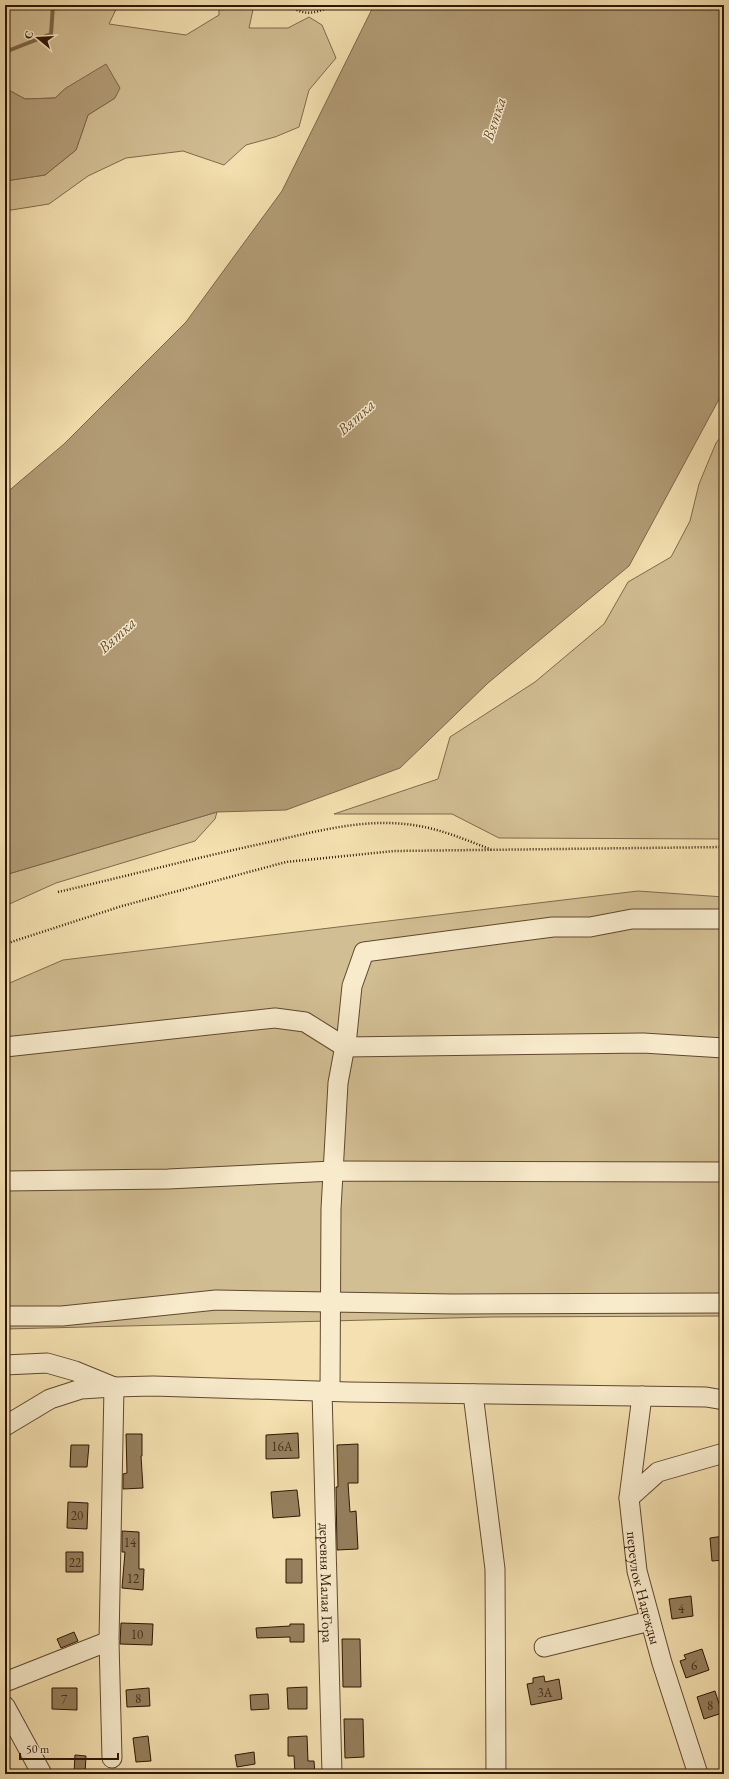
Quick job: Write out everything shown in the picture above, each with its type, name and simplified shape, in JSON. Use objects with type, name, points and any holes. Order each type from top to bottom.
[{"type":"street","name":"деревня Малая Гора","points":[[332,1774],[326,1391],[331,1303],[331,1209],[338,1083],[345,1047],[352,986],[364,952],[553,927],[590,927],[632,919],[724,920]]},
{"type":"street","points":[[5,1047],[275,1018],[305,1022],[345,1047],[643,1043],[724,1048]]},
{"type":"street","points":[[5,1181],[168,1179],[333,1171],[724,1172]]},
{"type":"street","points":[[5,1316],[62,1316],[216,1300],[331,1303],[724,1303]]},
{"type":"street","points":[[5,1364],[47,1363],[75,1371],[114,1387]]},
{"type":"street","points":[[5,1426],[50,1399],[81,1389],[114,1387],[153,1386],[473,1394],[706,1397],[724,1400]]},
{"type":"street","points":[[112,1758],[109,1641],[114,1387]]},
{"type":"street","points":[[473,1394],[495,1569],[496,1774]]},
{"type":"street","name":"переулок Надежды","points":[[642,1396],[629,1498],[637,1571],[662,1663],[698,1774]]},
{"type":"street","points":[[629,1498],[658,1472],[724,1453]]},
{"type":"street","points":[[544,1647],[650,1621]]},
{"type":"street","points":[[5,1682],[109,1641]]},
{"type":"street","points":[[5,1706],[42,1774]]},
{"type":"path","points":[[289,5],[299,12],[316,12],[335,5]]},
{"type":"path","points":[[58,892],[334,827],[362,824],[404,824],[428,827],[495,851]]},
{"type":"path","points":[[5,944],[122,906],[286,862],[394,851],[495,851],[724,847]]},
{"type":"shaded area","points":[[5,5],[118,5],[109,24],[186,35],[219,15],[219,5],[254,5],[249,28],[288,28],[309,17],[322,25],[336,58],[309,90],[299,127],[275,137],[246,145],[224,165],[183,151],[126,158],[88,176],[49,204],[5,211],[5,181],[45,175],[76,150],[88,115],[115,98],[66,88],[55,98],[25,99],[5,88]]},
{"type":"shaded area","points":[[724,433],[724,839],[499,838],[452,814],[334,814],[438,779],[450,737],[535,682],[604,624],[628,582],[671,557],[690,521],[699,484],[716,443]]},
{"type":"shaded area","points":[[217,812],[215,819],[195,841],[56,883],[5,906],[5,875]]},
{"type":"shaded area","points":[[638,891],[724,897],[724,1316],[491,1317],[5,1329],[5,985],[63,960]]},
{"type":"water","name":"Вятка","points":[[374,5],[724,5],[724,390],[629,566],[488,683],[400,768],[286,810],[217,812],[5,875],[5,494],[64,444],[186,322],[282,191]]},
{"type":"water","points":[[106,64],[120,88],[115,98],[88,115],[76,150],[45,175],[5,181],[5,88],[25,99],[55,98],[66,88]]},
{"type":"building","points":[[298,1433],[299,1458],[266,1459],[266,1435]]},
{"type":"building","points":[[126,1434],[142,1434],[141,1456],[143,1488],[123,1489],[123,1474],[127,1473]]},
{"type":"building","points":[[358,1444],[358,1483],[348,1483],[350,1512],[356,1511],[358,1549],[337,1550],[337,1445]]},
{"type":"building","points":[[71,1445],[89,1445],[87,1467],[70,1467]]},
{"type":"building","points":[[297,1490],[300,1516],[273,1518],[271,1492]]},
{"type":"building","points":[[68,1502],[88,1503],[87,1529],[67,1528]]},
{"type":"building","points":[[122,1531],[139,1532],[139,1569],[144,1569],[143,1590],[122,1588],[125,1552],[122,1552]]},
{"type":"building","points":[[724,1536],[724,1560],[712,1561],[710,1538]]},
{"type":"building","points":[[66,1552],[83,1552],[83,1572],[66,1572]]},
{"type":"building","points":[[286,1559],[302,1559],[302,1583],[286,1583]]},
{"type":"building","points":[[691,1596],[693,1616],[672,1619],[669,1599]]},
{"type":"building","points":[[121,1623],[153,1624],[152,1645],[120,1644]]},
{"type":"building","points":[[290,1624],[304,1624],[304,1642],[290,1642],[290,1637],[257,1638],[256,1628],[290,1626]]},
{"type":"building","points":[[74,1632],[78,1641],[61,1648],[57,1639]]},
{"type":"building","points":[[342,1639],[360,1639],[361,1687],[343,1687]]},
{"type":"building","points":[[702,1649],[709,1670],[686,1678],[680,1661],[686,1659],[684,1655]]},
{"type":"building","points":[[544,1676],[545,1682],[559,1679],[562,1699],[531,1705],[527,1684],[533,1683],[533,1678]]},
{"type":"building","points":[[307,1687],[307,1709],[288,1709],[287,1688]]},
{"type":"building","points":[[52,1688],[77,1688],[77,1710],[52,1709]]},
{"type":"building","points":[[149,1688],[150,1706],[127,1707],[126,1690]]},
{"type":"building","points":[[715,1691],[722,1713],[704,1719],[697,1697]]},
{"type":"building","points":[[268,1694],[269,1709],[251,1710],[250,1695]]},
{"type":"building","points":[[344,1719],[363,1719],[364,1757],[345,1758]]},
{"type":"building","points":[[148,1736],[151,1761],[136,1762],[133,1738]]},
{"type":"building","points":[[307,1736],[308,1761],[314,1761],[315,1774],[295,1774],[294,1756],[288,1756],[288,1737]]},
{"type":"building","points":[[254,1752],[255,1764],[237,1767],[235,1755]]},
{"type":"building","points":[[75,1755],[86,1756],[85,1774],[74,1773]]},
{"type":"waterway","points":[[5,52],[51,34],[53,5]]}]
